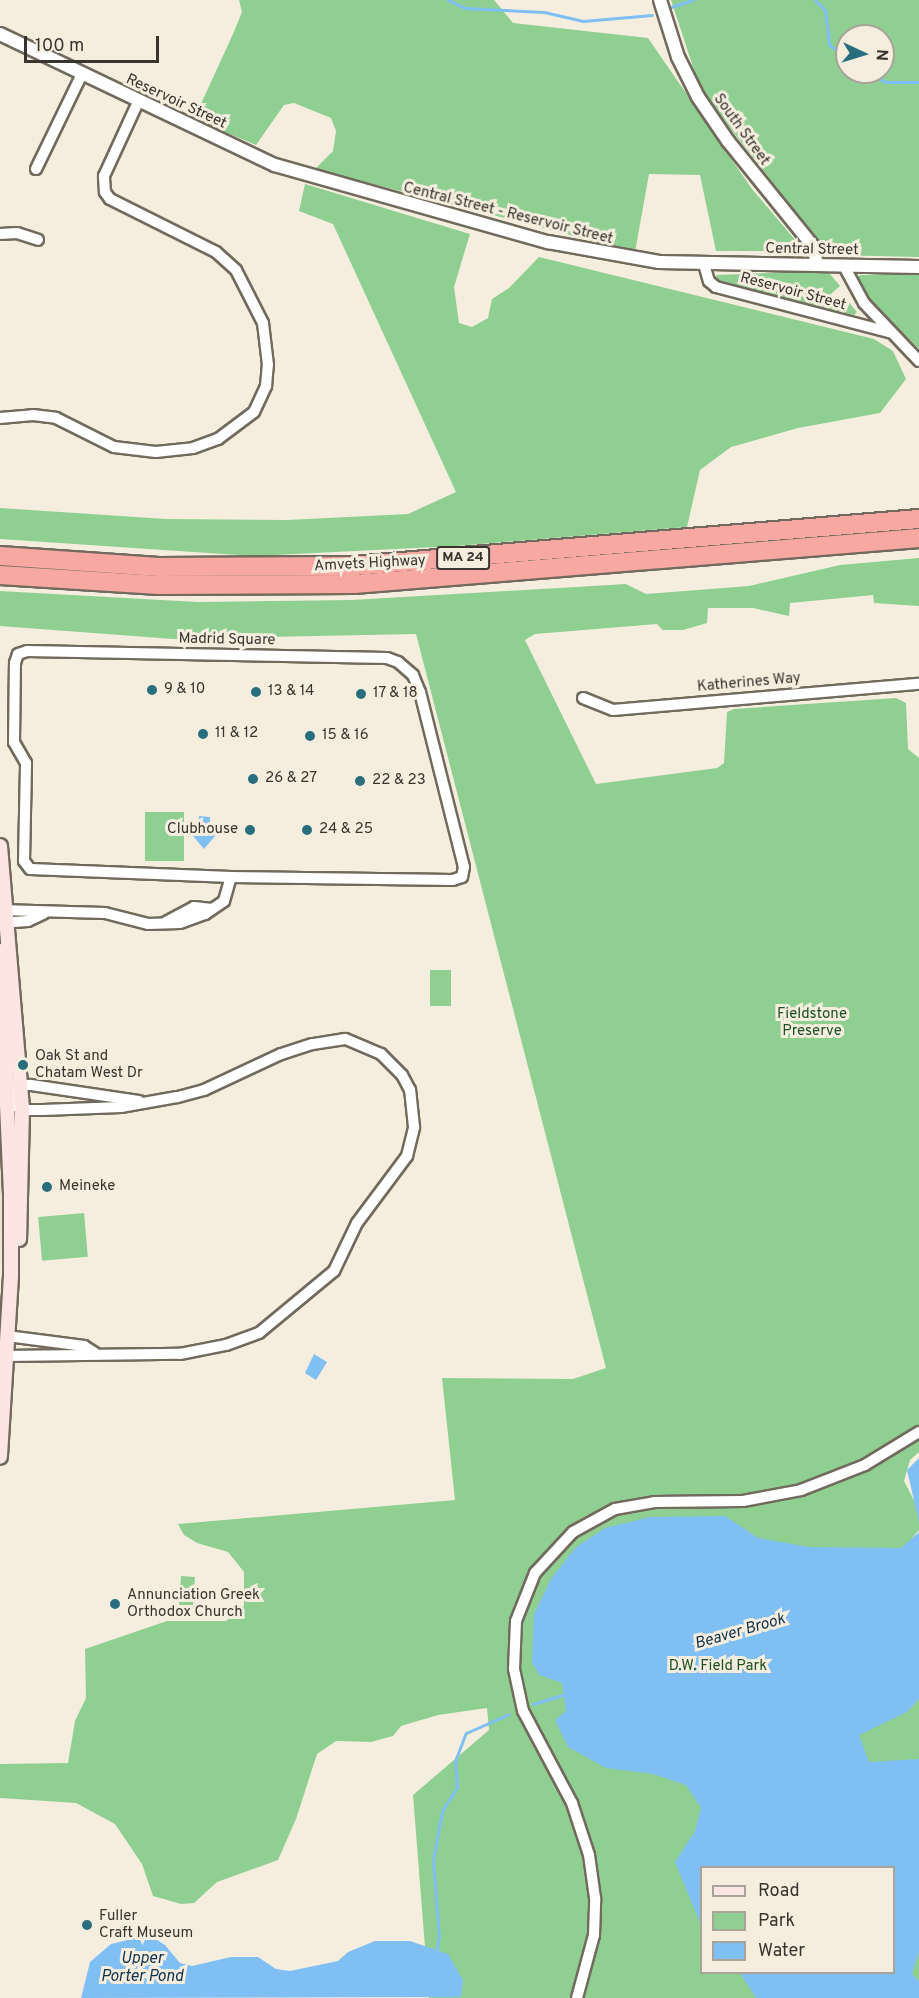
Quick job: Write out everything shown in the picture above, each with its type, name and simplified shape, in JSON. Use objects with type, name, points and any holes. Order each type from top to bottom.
[{"type":"highway","name":"Amvets Highway","points":[[2,556],[159,567],[343,566],[919,519]]},
{"type":"highway","name":"Amvets Highway","points":[[3,575],[159,585],[354,584],[919,538]]},
{"type":"main road","points":[[0,846],[3,916],[22,1110],[20,1225],[11,1276]]},
{"type":"main road","points":[[0,951],[11,1276],[0,1457]]},
{"type":"street","name":"South Street","points":[[660,0],[678,57],[698,96],[728,141],[813,246],[817,266]]},
{"type":"street","name":"Reservoir Street","points":[[0,34],[138,102],[308,177]]},
{"type":"street","points":[[36,169],[82,74]]},
{"type":"street","points":[[0,418],[33,415],[56,418],[114,447],[156,452],[193,448],[218,439],[241,424],[258,404],[266,386],[267,341],[258,308],[236,270],[216,252],[110,199],[105,192],[104,176],[138,102]]},
{"type":"street","name":"Central Street - Reservoir Street","points":[[308,177],[575,249],[645,261],[704,264]]},
{"type":"street","points":[[0,234],[17,233],[38,240]]},
{"type":"street","name":"Central Street","points":[[704,264],[919,267]]},
{"type":"street","name":"Reservoir Street","points":[[704,264],[709,281],[716,287],[889,332]]},
{"type":"street","points":[[844,266],[864,303],[889,332],[919,361]]},
{"type":"street","points":[[847,321],[861,316],[864,303]]},
{"type":"street","name":"Madrid Square","points":[[27,651],[387,658],[407,668],[420,692],[464,867],[462,877],[453,880],[231,877],[26,866],[26,763],[14,748],[18,654],[27,651]]},
{"type":"street","name":"Katherines Way","points":[[584,698],[613,710],[919,684]]},
{"type":"street","points":[[3,916],[105,913],[148,924],[196,918],[212,909],[228,895],[231,877]]},
{"type":"street","points":[[6,1356],[81,1358],[95,1353],[180,1354],[226,1345],[265,1329],[334,1271],[357,1223],[398,1171],[413,1141],[412,1100],[402,1076],[381,1053],[345,1039],[312,1044],[280,1054],[196,1092],[121,1107],[22,1110],[4,1102],[21,1085],[58,1087],[142,1102]]},
{"type":"street","points":[[7,1336],[84,1346],[95,1353]]},
{"type":"street","points":[[577,1998],[594,1935],[591,1864],[574,1809],[523,1711],[514,1669],[516,1621],[535,1573],[573,1532],[615,1509],[654,1502],[723,1502],[775,1496],[825,1483],[877,1459],[919,1432]]},
{"type":"shaded area","points":[[0,1089],[3,1208],[0,1275]]},
{"type":"green space","points":[[239,0],[494,0],[513,23],[648,38],[752,189],[796,241],[797,251],[716,251],[700,175],[649,174],[635,252],[315,169],[333,151],[336,131],[331,118],[294,103],[284,105],[256,145],[194,119],[242,12]]},
{"type":"green space","points":[[671,0],[919,0],[919,257],[830,255],[718,113],[697,79]]},
{"type":"green space","points":[[305,184],[470,234],[454,287],[459,323],[472,327],[488,318],[492,299],[509,288],[539,257],[874,339],[893,351],[906,379],[880,413],[798,428],[731,447],[700,470],[687,527],[456,546],[253,556],[0,539],[0,508],[166,519],[287,520],[408,514],[456,492],[333,224],[299,211]]},
{"type":"green space","points":[[821,271],[830,274],[840,286],[831,294],[833,300],[841,304],[847,300],[857,312],[854,315],[719,282],[716,275]]},
{"type":"green space","points":[[860,275],[919,275],[919,349],[866,297],[856,279]]},
{"type":"green space","points":[[919,558],[919,606],[874,603],[873,595],[790,603],[789,616],[753,608],[708,608],[707,623],[683,630],[663,630],[657,624],[535,634],[525,640],[596,784],[717,768],[724,763],[727,712],[734,709],[896,698],[906,703],[908,749],[919,758],[919,1452],[910,1460],[904,1481],[919,1510],[919,1530],[912,1538],[919,1554],[919,1998],[429,1998],[413,1795],[489,1730],[487,1708],[438,1715],[401,1726],[393,1736],[371,1742],[336,1741],[317,1754],[296,1819],[278,1860],[217,1882],[194,1903],[181,1904],[153,1896],[142,1864],[115,1824],[76,1803],[0,1798],[0,1764],[68,1763],[75,1721],[86,1698],[85,1649],[167,1621],[226,1621],[244,1606],[244,1572],[228,1552],[197,1543],[184,1535],[178,1524],[455,1500],[442,1378],[573,1379],[606,1368],[416,634],[173,639],[0,626],[0,591],[197,602],[352,600],[626,584],[646,594],[749,586],[840,565]]},
{"type":"green space","points":[[145,812],[184,812],[184,861],[145,861]]},
{"type":"green space","points":[[430,970],[451,970],[451,1006],[430,1006]]},
{"type":"green space","points":[[84,1213],[88,1257],[42,1261],[38,1217]]},
{"type":"green space","points":[[181,1576],[195,1577],[193,1607],[179,1606]]},
{"type":"water","points":[[199,816],[210,817],[210,830],[215,836],[204,849],[193,836],[198,830]]},
{"type":"water","points":[[314,1354],[327,1362],[316,1380],[305,1373]]},
{"type":"water","points":[[919,1458],[919,1522],[907,1470]]},
{"type":"water","points":[[725,1516],[758,1538],[809,1547],[901,1548],[919,1532],[919,1699],[907,1712],[859,1735],[869,1762],[919,1759],[919,1952],[912,1974],[919,1981],[919,1998],[756,1998],[741,1974],[895,1974],[895,1866],[700,1866],[700,1923],[675,1862],[695,1831],[701,1808],[686,1785],[653,1774],[606,1768],[568,1747],[555,1720],[566,1711],[562,1683],[539,1675],[532,1662],[534,1614],[551,1579],[575,1548],[605,1528],[650,1517]]},
{"type":"water","name":"Upper Porter Pond","points":[[149,1935],[165,1945],[180,1963],[192,1966],[231,1957],[258,1957],[276,1969],[290,1971],[338,1961],[348,1952],[375,1941],[410,1941],[448,1954],[463,1980],[461,1997],[81,1998],[90,1962],[111,1944]]},
{"type":"waterway","points":[[448,0],[465,8],[544,12],[583,21],[652,15]]},
{"type":"waterway","points":[[671,7],[693,0]]},
{"type":"waterway","points":[[815,0],[825,10],[829,45],[835,49]]},
{"type":"waterway","points":[[895,82],[919,82]]},
{"type":"waterway","name":"Beaver Brook","points":[[533,1704],[565,1694]]},
{"type":"waterway","name":"Beaver Brook","points":[[436,1952],[439,1936],[433,1861],[442,1811],[457,1787],[455,1761],[466,1733],[509,1714]]},
{"type":"place","name":"9 & 10","points":[[152,690]]},
{"type":"place","name":"13 & 14","points":[[256,692]]},
{"type":"place","name":"17 & 18","points":[[361,694]]},
{"type":"place","name":"11 & 12","points":[[203,734]]},
{"type":"place","name":"15 & 16","points":[[310,736]]},
{"type":"place","name":"26 & 27","points":[[253,779]]},
{"type":"place","name":"22 & 23","points":[[360,781]]},
{"type":"place","name":"Clubhouse","points":[[250,830]]},
{"type":"place","name":"24 & 25","points":[[307,830]]},
{"type":"place","name":"Oak St and Chatam West Dr","points":[[23,1065]]},
{"type":"place","name":"Meineke","points":[[47,1187]]},
{"type":"place","name":"Annunciation Greek Orthodox Church","points":[[115,1604]]},
{"type":"place","name":"Fuller Craft Museum","points":[[87,1925]]},
{"type":"park label","name":"Fieldstone Preserve","points":[[812,1022]]},
{"type":"park label","name":"D.W. Field Park","points":[[718,1667]]}]
